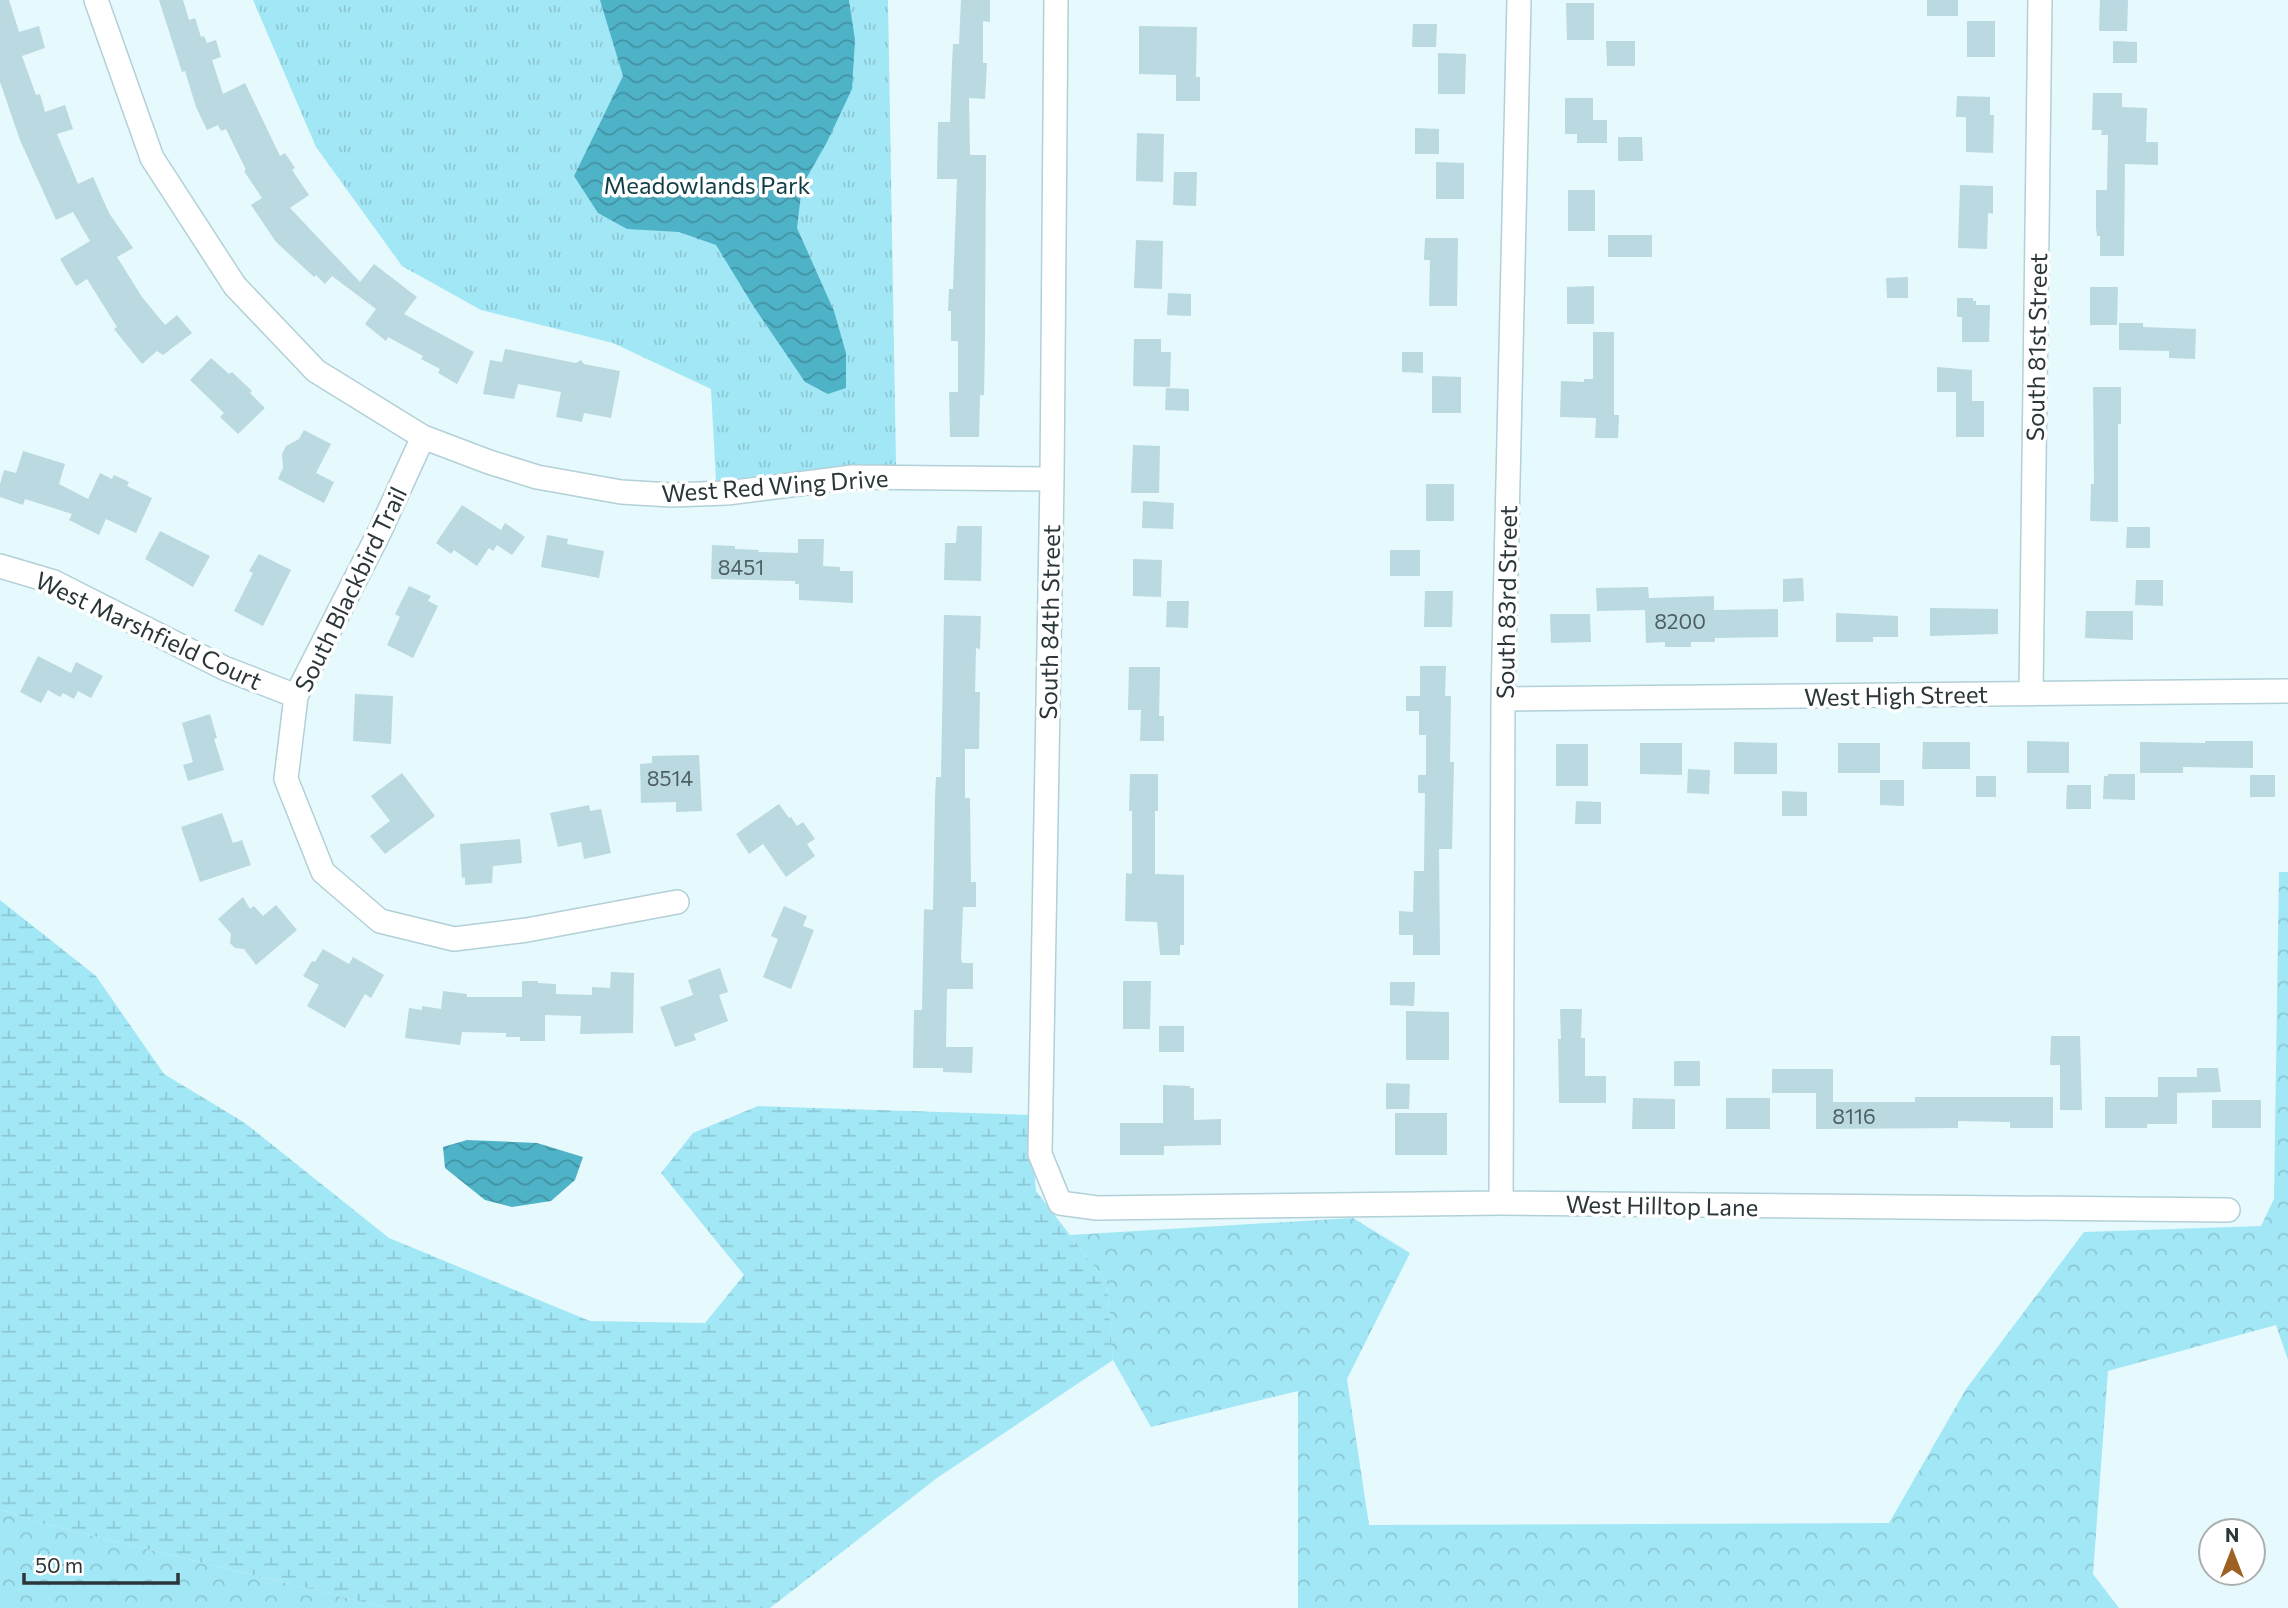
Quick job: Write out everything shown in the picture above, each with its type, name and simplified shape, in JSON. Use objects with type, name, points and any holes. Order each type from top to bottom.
[{"type":"street","name":"West Red Wing Drive","points":[[96,0],[152,158],[234,286],[316,371],[424,437],[537,477],[621,492],[671,495],[727,493],[853,477],[1052,479]]},
{"type":"street","name":"South 84th Street","points":[[1056,0],[1052,479],[1040,1154],[1060,1203],[1097,1208]]},
{"type":"street","name":"South 83rd Street","points":[[1501,1203],[1503,699],[1519,0]]},
{"type":"street","name":"South 81st Street","points":[[2031,694],[2040,0]]},
{"type":"street","name":"South Blackbird Trail","points":[[424,437],[380,531],[296,696],[286,779],[323,872],[380,921],[454,939],[527,930],[677,902]]},
{"type":"street","name":"West Marshfield Court","points":[[0,566],[54,582],[224,668],[296,696]]},
{"type":"street","name":"West High Street","points":[[1503,699],[2288,691]]},
{"type":"street","name":"West Hilltop Lane","points":[[1097,1208],[1501,1203],[2228,1210]]},
{"type":"green space","name":"Meadowlands Park","points":[[253,0],[888,0],[896,465],[843,467],[716,481],[711,389],[613,343],[481,310],[402,266],[316,147]]},
{"type":"green space","points":[[2279,872],[2288,872],[2288,1360],[2276,1325],[2108,1371],[2093,1574],[2119,1608],[1298,1608],[1298,1391],[1151,1427],[1113,1360],[1107,1283],[1070,1235],[1353,1218],[1410,1253],[1347,1379],[1369,1525],[1889,1523],[1966,1389],[2084,1232],[2261,1226],[2274,1199]]},
{"type":"green space","points":[[0,900],[96,976],[164,1074],[245,1123],[389,1238],[590,1321],[705,1323],[744,1275],[661,1173],[693,1133],[758,1106],[1030,1115],[1036,1191],[1107,1283],[1113,1360],[937,1478],[770,1608],[388,1608],[36,1522],[0,1509]]},
{"type":"green space","points":[[0,1509],[36,1522],[388,1608],[0,1608]]},
{"type":"water","points":[[600,0],[849,0],[855,40],[852,89],[802,186],[797,228],[834,311],[846,353],[846,388],[828,394],[805,382],[716,245],[679,232],[627,229],[598,213],[574,176],[623,76]]},
{"type":"water","points":[[467,1140],[537,1143],[583,1157],[575,1180],[551,1201],[512,1207],[485,1200],[445,1168],[443,1147]]},
{"type":"building","points":[[0,0],[9,0],[19,32],[39,26],[45,48],[22,56],[36,95],[40,94],[45,112],[65,105],[73,129],[57,134],[78,184],[93,177],[109,213],[133,248],[117,257],[142,297],[165,325],[177,315],[192,333],[163,355],[157,351],[142,364],[114,329],[117,327],[87,279],[76,286],[60,259],[90,241],[73,212],[56,220],[20,140],[0,82]]},
{"type":"building","points":[[159,0],[183,0],[189,20],[195,18],[201,37],[204,36],[207,43],[216,40],[221,57],[212,60],[223,94],[245,83],[280,156],[285,153],[295,168],[292,170],[309,195],[290,208],[360,282],[374,264],[417,297],[404,314],[474,352],[457,384],[438,373],[440,369],[421,359],[423,356],[388,337],[386,341],[365,324],[376,309],[332,276],[325,284],[316,275],[314,277],[276,242],[251,205],[262,198],[244,171],[246,170],[226,129],[221,131],[218,125],[207,130],[196,107],[185,71],[182,72]]},
{"type":"building","points":[[961,0],[990,0],[990,22],[983,21],[983,63],[987,63],[985,99],[969,98],[970,155],[986,155],[984,395],[980,395],[979,437],[950,437],[949,392],[958,392],[958,341],[951,341],[951,311],[948,311],[949,289],[953,289],[957,179],[937,179],[938,122],[950,122],[953,44],[959,44]]},
{"type":"building","points":[[1927,0],[1958,0],[1958,16],[1927,16]]},
{"type":"building","points":[[2100,0],[2128,0],[2127,31],[2099,31]]},
{"type":"building","points":[[1566,3],[1594,3],[1594,40],[1567,40]]},
{"type":"building","points":[[1967,21],[1995,21],[1995,57],[1967,57]]},
{"type":"building","points":[[1413,24],[1437,24],[1436,47],[1412,47]]},
{"type":"building","points":[[1139,26],[1197,27],[1196,77],[1200,77],[1200,101],[1176,101],[1176,75],[1139,74]]},
{"type":"building","points":[[1606,41],[1635,41],[1635,66],[1607,66]]},
{"type":"building","points":[[2113,41],[2137,42],[2137,63],[2113,63]]},
{"type":"building","points":[[1438,53],[1466,54],[1465,94],[1438,94]]},
{"type":"building","points":[[2093,93],[2122,93],[2122,107],[2147,108],[2146,142],[2158,142],[2158,165],[2125,164],[2124,256],[2100,256],[2100,236],[2097,236],[2096,228],[2096,190],[2107,190],[2108,135],[2101,135],[2102,130],[2092,130]]},
{"type":"building","points":[[1957,96],[1990,97],[1990,115],[1994,115],[1993,153],[1966,152],[1966,117],[1956,117]]},
{"type":"building","points":[[1565,98],[1593,98],[1593,120],[1607,120],[1607,143],[1577,143],[1577,134],[1565,134]]},
{"type":"building","points":[[1415,128],[1439,129],[1439,154],[1415,154]]},
{"type":"building","points":[[1137,133],[1164,134],[1163,182],[1136,181]]},
{"type":"building","points":[[1618,137],[1642,137],[1643,161],[1618,161]]},
{"type":"building","points":[[1436,162],[1464,163],[1464,199],[1436,199]]},
{"type":"building","points":[[1174,172],[1197,172],[1196,206],[1173,205]]},
{"type":"building","points":[[1960,185],[1993,186],[1993,214],[1988,213],[1987,249],[1958,248]]},
{"type":"building","points":[[1568,190],[1595,190],[1595,231],[1568,231]]},
{"type":"building","points":[[1608,235],[1652,235],[1652,257],[1608,257]]},
{"type":"building","points":[[1425,238],[1458,238],[1457,306],[1429,306],[1430,260],[1424,260]]},
{"type":"building","points":[[1136,240],[1163,241],[1162,289],[1134,288]]},
{"type":"building","points":[[1908,277],[1908,298],[1887,298],[1886,278]]},
{"type":"building","points":[[1594,286],[1594,324],[1567,324],[1567,287]]},
{"type":"building","points":[[2090,287],[2118,287],[2117,325],[2090,325]]},
{"type":"building","points":[[1168,293],[1191,294],[1191,316],[1167,315]]},
{"type":"building","points":[[1957,298],[1973,298],[1976,305],[1990,305],[1989,342],[1962,342],[1962,317],[1957,317]]},
{"type":"building","points":[[2119,323],[2143,323],[2143,327],[2196,329],[2195,359],[2169,358],[2169,351],[2119,350]]},
{"type":"building","points":[[1593,332],[1614,332],[1614,415],[1619,415],[1618,438],[1595,438],[1596,418],[1560,417],[1561,381],[1584,382],[1584,379],[1593,379]]},
{"type":"building","points":[[1134,339],[1161,339],[1161,352],[1171,352],[1170,387],[1133,386]]},
{"type":"building","points":[[505,349],[576,363],[581,360],[584,364],[620,371],[611,418],[584,413],[582,422],[556,417],[561,392],[518,384],[514,399],[483,394],[490,360],[502,362]]},
{"type":"building","points":[[1402,352],[1423,352],[1423,373],[1402,372]]},
{"type":"building","points":[[211,358],[229,374],[232,372],[265,408],[238,434],[220,417],[224,413],[190,380]]},
{"type":"building","points":[[1937,367],[1972,370],[1972,401],[1984,401],[1984,437],[1956,437],[1956,392],[1937,392]]},
{"type":"building","points":[[1432,376],[1461,377],[1461,413],[1432,413]]},
{"type":"building","points":[[2093,387],[2121,387],[2121,424],[2118,424],[2118,522],[2090,521],[2091,484],[2094,484]]},
{"type":"building","points":[[1166,388],[1189,389],[1189,411],[1165,410]]},
{"type":"building","points":[[304,430],[331,444],[316,473],[334,482],[324,503],[278,479],[283,468],[282,454],[286,446],[299,439]]},
{"type":"building","points":[[1133,445],[1160,446],[1159,493],[1131,493]]},
{"type":"building","points":[[23,451],[65,464],[59,484],[88,499],[100,473],[112,479],[114,475],[129,482],[127,486],[152,498],[136,533],[106,519],[99,535],[69,520],[72,514],[25,499],[23,505],[0,497],[4,470],[16,473]]},
{"type":"building","points":[[1426,484],[1454,484],[1454,521],[1426,521]]},
{"type":"building","points":[[1143,501],[1174,503],[1173,529],[1142,528]]},
{"type":"building","points":[[462,505],[501,530],[505,523],[525,537],[512,555],[497,545],[493,551],[489,548],[477,566],[454,550],[451,554],[436,543]]},
{"type":"building","points":[[957,526],[982,526],[981,581],[944,580],[945,543],[956,543]]},
{"type":"building","points":[[2127,527],[2150,527],[2150,548],[2126,548]]},
{"type":"building","points":[[160,531],[210,556],[193,587],[145,559]]},
{"type":"building","points":[[547,535],[568,539],[567,544],[604,551],[599,578],[541,567]]},
{"type":"building","points":[[798,539],[824,539],[823,566],[840,567],[840,571],[853,571],[853,603],[799,600],[799,584],[795,584],[795,581],[711,579],[712,545],[735,546],[735,549],[759,550],[758,552],[798,553]]},
{"type":"building","points":[[1390,550],[1420,550],[1420,576],[1390,576]]},
{"type":"building","points":[[259,554],[291,570],[263,626],[234,611],[253,573],[249,571]]},
{"type":"building","points":[[1133,559],[1162,560],[1161,597],[1133,596]]},
{"type":"building","points":[[1803,578],[1804,601],[1783,602],[1783,579]]},
{"type":"building","points":[[2136,580],[2163,580],[2163,606],[2135,605]]},
{"type":"building","points":[[409,586],[431,596],[428,601],[438,606],[413,658],[387,645],[400,617],[395,614]]},
{"type":"building","points":[[1648,587],[1649,598],[1714,596],[1714,610],[1778,609],[1778,637],[1715,638],[1715,642],[1691,642],[1691,647],[1665,647],[1665,642],[1646,643],[1645,610],[1597,611],[1596,588]]},
{"type":"building","points":[[1425,591],[1453,591],[1452,627],[1424,627]]},
{"type":"building","points":[[1167,601],[1189,601],[1188,628],[1166,627]]},
{"type":"building","points":[[1930,608],[1998,609],[1998,634],[1930,636]]},
{"type":"building","points":[[2086,611],[2133,611],[2133,640],[2085,638]]},
{"type":"building","points":[[1836,613],[1898,616],[1898,637],[1873,637],[1873,642],[1836,642]]},
{"type":"building","points":[[1550,614],[1590,614],[1591,642],[1551,643]]},
{"type":"building","points":[[944,615],[981,616],[980,649],[976,648],[975,692],[980,692],[979,749],[965,749],[965,798],[970,798],[971,882],[976,882],[976,907],[963,907],[961,957],[962,963],[973,963],[973,989],[947,989],[946,1047],[973,1047],[972,1073],[943,1072],[943,1068],[913,1068],[914,1010],[922,1010],[924,909],[933,910],[936,777],[941,777]]},
{"type":"building","points":[[38,656],[71,673],[76,662],[103,676],[91,698],[78,691],[74,699],[63,693],[60,697],[48,690],[41,703],[20,692]]},
{"type":"building","points":[[1420,666],[1446,666],[1445,696],[1451,696],[1450,762],[1454,762],[1452,849],[1439,849],[1440,955],[1413,955],[1413,935],[1399,935],[1399,911],[1413,912],[1414,871],[1424,871],[1425,793],[1418,793],[1418,775],[1426,775],[1426,735],[1419,735],[1419,711],[1406,711],[1406,696],[1420,696]]},
{"type":"building","points":[[1129,667],[1160,667],[1159,716],[1164,716],[1164,741],[1140,741],[1141,710],[1128,710]]},
{"type":"building","points":[[355,694],[393,696],[391,744],[353,741]]},
{"type":"building","points":[[210,714],[217,738],[214,739],[224,770],[188,781],[183,765],[193,762],[182,723]]},
{"type":"building","points":[[2027,741],[2069,742],[2069,773],[2027,773]]},
{"type":"building","points":[[2253,741],[2253,768],[2183,767],[2183,773],[2140,773],[2140,742]]},
{"type":"building","points":[[1734,742],[1777,743],[1777,774],[1734,774]]},
{"type":"building","points":[[1923,742],[1970,742],[1970,769],[1922,769]]},
{"type":"building","points":[[1640,743],[1682,743],[1682,775],[1640,774]]},
{"type":"building","points":[[1838,743],[1880,743],[1880,773],[1838,773]]},
{"type":"building","points":[[1556,744],[1588,744],[1588,786],[1556,786]]},
{"type":"building","points":[[699,755],[702,811],[676,812],[676,802],[641,803],[640,764],[652,763],[652,756]]},
{"type":"building","points":[[1688,769],[1710,770],[1709,794],[1687,793]]},
{"type":"building","points":[[402,773],[435,816],[385,854],[370,836],[390,821],[371,796]]},
{"type":"building","points":[[1130,774],[1158,774],[1155,874],[1184,875],[1184,945],[1180,945],[1180,955],[1160,955],[1157,922],[1125,921],[1126,873],[1132,874]]},
{"type":"building","points":[[2135,774],[2135,800],[2103,799],[2104,776]]},
{"type":"building","points":[[2250,775],[2275,775],[2275,797],[2250,797]]},
{"type":"building","points":[[1976,776],[1996,776],[1996,797],[1976,797]]},
{"type":"building","points":[[1880,780],[1904,780],[1904,806],[1880,805]]},
{"type":"building","points":[[2067,785],[2091,785],[2091,809],[2066,809]]},
{"type":"building","points":[[1782,791],[1807,792],[1807,816],[1782,816]]},
{"type":"building","points":[[1576,801],[1601,802],[1601,824],[1575,824]]},
{"type":"building","points":[[779,804],[797,826],[803,822],[815,839],[807,844],[815,856],[786,877],[763,844],[749,854],[736,834]]},
{"type":"building","points":[[589,805],[590,811],[601,809],[611,853],[584,859],[581,842],[558,847],[550,813]]},
{"type":"building","points":[[222,813],[233,843],[242,840],[251,865],[200,882],[181,827]]},
{"type":"building","points":[[520,839],[522,863],[493,866],[492,883],[465,885],[465,877],[462,878],[460,844]]},
{"type":"building","points":[[243,897],[250,909],[254,906],[263,916],[276,905],[297,930],[256,965],[244,949],[235,948],[230,943],[231,934],[218,919]]},
{"type":"building","points":[[784,906],[807,916],[803,926],[814,930],[791,989],[763,977],[778,939],[771,936]]},
{"type":"building","points":[[323,949],[349,964],[353,957],[384,975],[371,998],[365,994],[345,1028],[307,1006],[319,985],[303,976]]},
{"type":"building","points":[[720,968],[728,992],[719,995],[728,1021],[694,1034],[696,1040],[675,1047],[660,1007],[693,995],[688,980]]},
{"type":"building","points":[[611,972],[634,973],[633,1033],[580,1034],[581,1016],[545,1015],[545,1041],[520,1041],[520,1037],[506,1037],[506,1033],[462,1032],[460,1045],[405,1038],[409,1008],[422,1010],[422,1006],[441,1009],[443,991],[467,994],[467,997],[522,997],[522,981],[538,981],[556,984],[556,994],[592,995],[592,987],[610,988]]},
{"type":"building","points":[[1123,981],[1151,981],[1150,1029],[1123,1029]]},
{"type":"building","points":[[1390,982],[1415,982],[1414,1006],[1390,1005]]},
{"type":"building","points":[[1560,1009],[1582,1009],[1581,1038],[1585,1038],[1585,1076],[1606,1076],[1606,1103],[1559,1103]]},
{"type":"building","points":[[1406,1011],[1449,1012],[1449,1060],[1406,1060]]},
{"type":"building","points":[[1159,1026],[1184,1026],[1184,1052],[1159,1052]]},
{"type":"building","points":[[2051,1036],[2080,1036],[2082,1110],[2060,1110],[2060,1065],[2050,1065]]},
{"type":"building","points":[[1674,1061],[1700,1061],[1700,1086],[1674,1086]]},
{"type":"building","points":[[2197,1068],[2218,1068],[2221,1092],[2177,1093],[2177,1124],[2147,1124],[2147,1128],[2105,1128],[2105,1097],[2158,1097],[2158,1077],[2197,1077]]},
{"type":"building","points":[[1772,1069],[1833,1069],[1833,1102],[1915,1102],[1915,1097],[2053,1097],[2053,1128],[2010,1128],[2010,1122],[1958,1121],[1958,1128],[1816,1129],[1816,1093],[1772,1093]]},
{"type":"building","points":[[1386,1083],[1410,1084],[1409,1109],[1386,1109]]},
{"type":"building","points":[[1163,1085],[1194,1088],[1194,1120],[1221,1119],[1221,1145],[1164,1146],[1164,1155],[1120,1155],[1120,1123],[1163,1123]]},
{"type":"building","points":[[1633,1098],[1675,1099],[1675,1129],[1632,1129]]},
{"type":"building","points":[[1726,1098],[1770,1098],[1770,1129],[1726,1129]]},
{"type":"building","points":[[2212,1100],[2261,1100],[2261,1128],[2212,1128]]},
{"type":"building","points":[[1395,1113],[1447,1113],[1447,1155],[1395,1155]]}]
